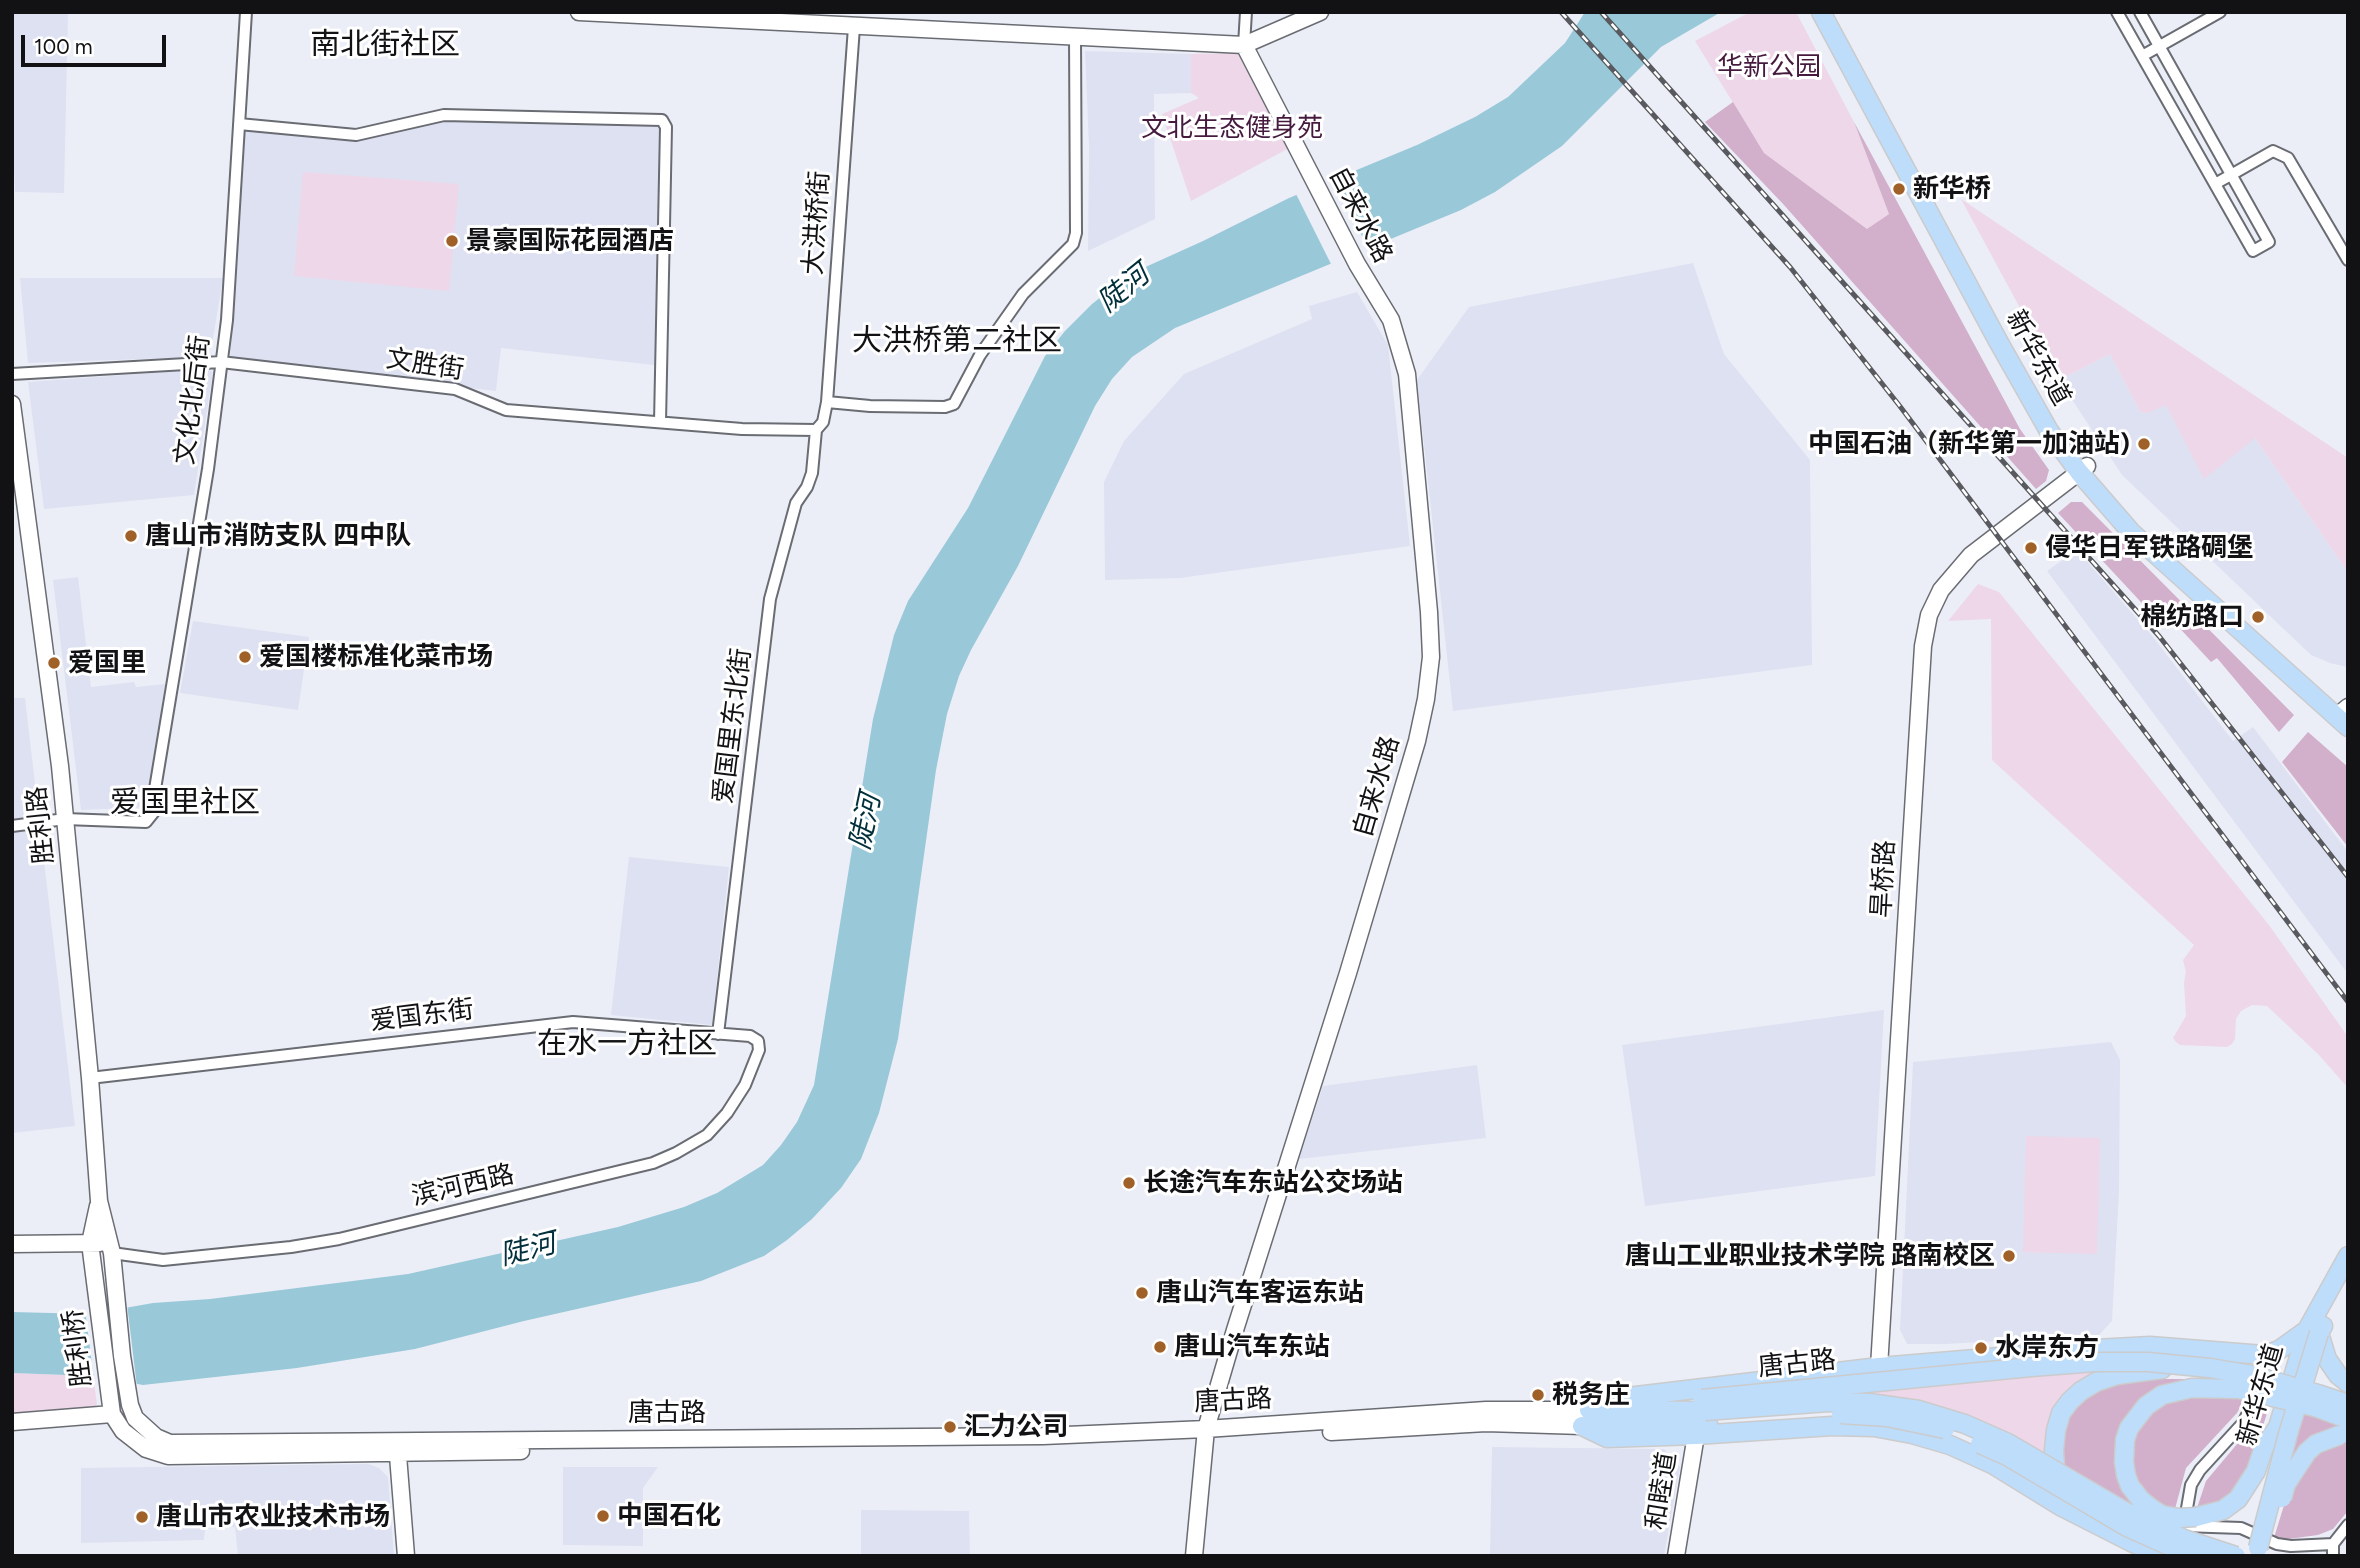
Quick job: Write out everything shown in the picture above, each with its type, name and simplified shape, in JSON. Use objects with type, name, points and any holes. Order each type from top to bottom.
[{"type":"main road","name":"新华东道","points":[[1821,12],[2049,431],[2138,526],[2345,715]]},
{"type":"main road","name":"新华东道","points":[[1834,12],[2014,347],[2083,469]]},
{"type":"main road","name":"新华东道","points":[[2253,1553],[2278,1426],[2313,1331],[2348,1256]]},
{"type":"main road","name":"新华东道","points":[[2253,1553],[2288,1434],[2313,1331],[2348,1280]]},
{"type":"main road","points":[[1585,1418],[1611,1399],[1879,1367],[2150,1346],[2263,1355],[2279,1350],[2313,1331],[2327,1359],[2338,1375],[2348,1383]]},
{"type":"main road","name":"唐古路","points":[[1703,1417],[2096,1362],[2148,1362],[2200,1367],[2279,1382],[2348,1404]]},
{"type":"main road","points":[[2062,1507],[2055,1477],[2054,1450],[2061,1413],[2070,1401],[2081,1391],[2117,1375],[2144,1370],[2200,1367]]},
{"type":"main road","points":[[2278,1426],[2264,1447],[2256,1471],[2238,1499],[2223,1510],[2208,1515],[2179,1518],[2162,1515],[2141,1500],[2130,1486],[2126,1475],[2125,1440],[2129,1428],[2146,1406],[2162,1395],[2178,1390],[2239,1389],[2315,1407],[2348,1419]]},
{"type":"main road","points":[[1585,1418],[1607,1438],[1703,1417],[1829,1402],[1869,1403],[1919,1410],[1965,1424],[2008,1443],[2124,1511],[2184,1539],[2236,1556]]},
{"type":"main road","name":"唐古路","points":[[1703,1417],[1849,1414],[1887,1417],[1949,1430],[2007,1456],[2127,1527],[2192,1556]]},
{"type":"main road","points":[[1585,1418],[1703,1417],[1874,1427],[1912,1434],[1950,1445],[1994,1465],[2062,1507],[2164,1556]]},
{"type":"main road","points":[[2253,1553],[2273,1525],[2286,1484],[2307,1452],[2326,1439],[2348,1434]]},
{"type":"street","name":"文化北后街","points":[[65,819],[146,822],[154,812],[155,789],[208,469],[227,320],[246,12]]},
{"type":"street","points":[[579,12],[706,16],[855,27],[1244,45],[1320,12]]},
{"type":"street","points":[[1244,45],[1246,12]]},
{"type":"street","points":[[2117,12],[2253,251],[2269,242],[2140,12]]},
{"type":"street","points":[[2142,56],[2220,12]]},
{"type":"street","name":"大洪桥街","points":[[820,426],[827,402],[855,27]]},
{"type":"street","points":[[827,402],[870,406],[945,407],[954,404],[980,355],[1023,294],[1073,244],[1076,233],[1075,37]]},
{"type":"street","name":"自来水路","points":[[1194,1556],[1206,1434],[1417,741],[1431,657],[1407,374],[1391,320],[1357,264],[1244,45]]},
{"type":"street","points":[[239,124],[356,135],[444,115],[662,120],[666,127],[660,422]]},
{"type":"street","points":[[2215,184],[2273,151],[2288,159],[2348,260]]},
{"type":"street","name":"文胜街","points":[[12,374],[221,362],[455,389],[506,410],[742,429],[820,426]]},
{"type":"street","name":"胜利路","points":[[12,404],[65,819],[99,1201],[111,1248],[113,1274]]},
{"type":"street","name":"爱国里东北街","points":[[718,1034],[770,599],[796,503],[807,488],[812,473],[820,426]]},
{"type":"street","name":"旱桥路","points":[[1879,1367],[1923,646],[1929,615],[1941,590],[1971,555],[2083,469]]},
{"type":"street","points":[[12,826],[65,819]]},
{"type":"street","name":"爱国东街","points":[[90,1078],[573,1022],[750,1036],[758,1041]]},
{"type":"street","name":"滨河西路","points":[[111,1248],[163,1260],[315,1243],[653,1163],[677,1153],[707,1135],[727,1113],[745,1085],[759,1050],[758,1041]]},
{"type":"street","name":"胜利路","points":[[94,1276],[90,1243],[99,1201]]},
{"type":"street","points":[[12,1244],[90,1243],[111,1248]]},
{"type":"street","name":"胜利桥","points":[[113,1274],[122,1356],[131,1405]]},
{"type":"street","name":"胜利桥","points":[[94,1276],[111,1414]]},
{"type":"street","points":[[2180,1556],[2191,1485],[2200,1470],[2243,1423],[2279,1350]]},
{"type":"street","name":"唐古路","points":[[131,1405],[135,1418],[156,1437],[170,1443],[397,1447],[1042,1446],[1486,1410],[1585,1418]]},
{"type":"street","points":[[12,1422],[111,1414]]},
{"type":"street","name":"唐古路","points":[[111,1414],[122,1430],[146,1449],[168,1456],[397,1447]]},
{"type":"street","name":"和睦道","points":[[1676,1556],[1703,1417]]},
{"type":"street","points":[[397,1447],[406,1556]]},
{"type":"street","points":[[2333,1556],[2333,1544],[2348,1525]]},
{"type":"street","points":[[2183,1526],[2241,1528],[2277,1544],[2291,1546],[2333,1544]]},
{"type":"shaded area","points":[[12,12],[68,12],[64,193],[15,192]]},
{"type":"shaded area","points":[[1085,51],[1191,54],[1191,93],[1154,94],[1155,219],[1088,251],[1089,147]]},
{"type":"shaded area","points":[[1733,102],[1764,153],[1867,229],[1889,214],[1854,122],[2020,429],[2049,470],[2046,481],[2036,489],[1784,205],[1705,122]]},
{"type":"shaded area","name":"景豪国际花园酒店","points":[[467,109],[669,116],[663,366],[501,348],[496,391],[230,360],[245,129],[354,133],[440,112]]},
{"type":"shaded area","points":[[1693,263],[1724,354],[1810,460],[1812,665],[1453,711],[1417,380],[1469,307]]},
{"type":"shaded area","points":[[20,278],[223,278],[213,339],[200,357],[28,363]]},
{"type":"shaded area","points":[[1357,292],[1388,345],[1410,546],[1180,578],[1105,580],[1104,482],[1124,441],[1184,374],[1312,319],[1309,306]]},
{"type":"shaded area","points":[[2110,354],[2140,412],[2148,413],[2165,404],[2255,438],[2348,572],[2348,667],[2311,655],[2122,475],[2059,380]]},
{"type":"shaded area","points":[[207,369],[213,372],[194,495],[44,509],[28,382]]},
{"type":"shaded area","points":[[2071,502],[2082,502],[2294,715],[2279,732],[2217,658],[2211,662],[2174,622],[2166,629],[2058,513]]},
{"type":"shaded area","points":[[2077,550],[2153,637],[2233,741],[2253,727],[2348,852],[2348,974],[2047,571]]},
{"type":"shaded area","points":[[78,577],[91,687],[134,682],[136,687],[165,684],[148,807],[81,810],[53,580]]},
{"type":"shaded area","name":"爱国楼标准化菜市场","points":[[193,621],[309,637],[298,710],[180,693]]},
{"type":"shaded area","points":[[12,698],[25,698],[75,1126],[12,1133]]},
{"type":"shaded area","points":[[2308,732],[2348,767],[2348,847],[2282,762]]},
{"type":"shaded area","points":[[629,857],[729,867],[712,1025],[611,1015]]},
{"type":"shaded area","points":[[1884,1010],[1875,1176],[1645,1206],[1622,1045]]},
{"type":"shaded area","name":"唐山工业职业技术学院 路南校区","points":[[2111,1042],[2120,1060],[2119,1191],[2112,1321],[2099,1335],[1907,1344],[1900,1330],[1913,1062]]},
{"type":"shaded area","points":[[1477,1065],[1486,1138],[1299,1159],[1323,1086]]},
{"type":"shaded area","points":[[2127,1379],[2201,1379],[2250,1389],[2237,1413],[2186,1468],[2175,1509],[2134,1508],[2058,1463],[2062,1430],[2081,1394]]},
{"type":"shaded area","points":[[2265,1401],[2271,1401],[2247,1475],[2237,1493],[2215,1505],[2196,1511],[2206,1481],[2258,1419]]},
{"type":"shaded area","points":[[2304,1410],[2348,1427],[2317,1433],[2306,1440],[2289,1463]]},
{"type":"shaded area","points":[[2348,1438],[2347,1512],[2333,1529],[2318,1535],[2273,1541],[2289,1489],[2314,1455]]},
{"type":"shaded area","points":[[1492,1447],[1664,1449],[1680,1467],[1664,1556],[1490,1556]]},
{"type":"shaded area","points":[[368,1464],[379,1468],[388,1477],[394,1556],[238,1556],[235,1527],[205,1529],[204,1540],[81,1543],[81,1468]]},
{"type":"shaded area","name":"中国石化","points":[[563,1467],[658,1467],[643,1488],[643,1546],[563,1545]]},
{"type":"shaded area","points":[[861,1510],[969,1511],[970,1556],[861,1556]]},
{"type":"green space","name":"华新公园","points":[[1750,12],[1796,12],[1854,122],[1889,214],[1867,229],[1764,153],[1695,41]]},
{"type":"green space","name":"文北生态健身苑","points":[[1242,53],[1291,147],[1191,201],[1162,114],[1199,98],[1191,93],[1191,54]]},
{"type":"green space","points":[[303,172],[459,184],[449,291],[294,276]]},
{"type":"green space","points":[[1961,199],[2348,458],[2348,572],[2255,438],[2204,479],[2166,405],[2148,413],[2140,412],[2110,354],[2059,380]]},
{"type":"green space","points":[[1978,584],[1999,592],[2269,925],[2348,1037],[2348,1088],[2319,1055],[2267,1006],[2252,1005],[2241,1011],[2236,1019],[2235,1039],[2227,1047],[2180,1045],[2173,1038],[2186,1016],[2186,972],[2183,960],[2194,945],[1992,760],[1991,619],[1948,621]]},
{"type":"green space","points":[[2026,1136],[2100,1138],[2097,1254],[2023,1252]]},
{"type":"green space","points":[[2103,1370],[2076,1384],[2047,1457],[1959,1413],[1913,1399],[1835,1393]]},
{"type":"green space","points":[[12,1373],[93,1376],[97,1404],[92,1409],[12,1415]]},
{"type":"water","name":"陡河","points":[[1585,12],[1721,12],[1661,47],[1562,146],[1495,192],[1461,210],[1175,328],[1132,357],[1112,379],[1095,406],[1018,566],[959,676],[947,714],[936,770],[898,1039],[879,1113],[861,1159],[841,1188],[812,1219],[764,1256],[701,1281],[415,1349],[297,1368],[143,1385],[93,1376],[12,1373],[12,1312],[91,1314],[153,1303],[210,1299],[408,1274],[618,1227],[684,1207],[717,1193],[763,1165],[797,1122],[814,1085],[873,719],[894,635],[908,601],[968,508],[1045,356],[1092,304],[1130,274],[1289,198],[1417,145],[1475,117],[1508,97],[1565,43]]},
{"type":"pier","points":[[1332,176],[1369,250],[1332,266],[1295,192]]},
{"type":"pier","points":[[127,1304],[137,1387],[94,1380],[85,1310]]},
{"type":"railway","points":[[1561,12],[1790,267],[1899,405],[2348,1002]]},
{"type":"railway","points":[[1601,12],[2159,636],[2348,877]]},
{"type":"place","name":"新华桥","points":[[1899,189]]},
{"type":"place","name":"景豪国际花园酒店","points":[[452,241]]},
{"type":"place","name":"中国石油（新华第一加油站)","points":[[2144,444]]},
{"type":"place","name":"唐山市消防支队 四中队","points":[[131,536]]},
{"type":"place","name":"侵华日军铁路碉堡","points":[[2031,548]]},
{"type":"place","name":"棉纺路口","points":[[2258,617]]},
{"type":"place","name":"爱国楼标准化菜市场","points":[[245,657]]},
{"type":"place","name":"爱国里","points":[[54,663]]},
{"type":"place","name":"长途汽车东站公交场站","points":[[1129,1183]]},
{"type":"place","name":"唐山工业职业技术学院 路南校区","points":[[2009,1256]]},
{"type":"place","name":"唐山汽车客运东站","points":[[1142,1293]]},
{"type":"place","name":"唐山汽车东站","points":[[1160,1347]]},
{"type":"place","name":"水岸东方","points":[[1981,1348]]},
{"type":"place","name":"税务庄","points":[[1538,1395]]},
{"type":"place","name":"汇力公司","points":[[950,1427]]},
{"type":"place","name":"中国石化","points":[[603,1516]]},
{"type":"place","name":"唐山市农业技术市场","points":[[142,1517]]},
{"type":"district","name":"南北街社区","points":[[385,45]]},
{"type":"district","name":"大洪桥第二社区","points":[[957,341]]},
{"type":"district","name":"爱国里社区","points":[[185,803]]},
{"type":"district","name":"在水一方社区","points":[[627,1044]]}]
